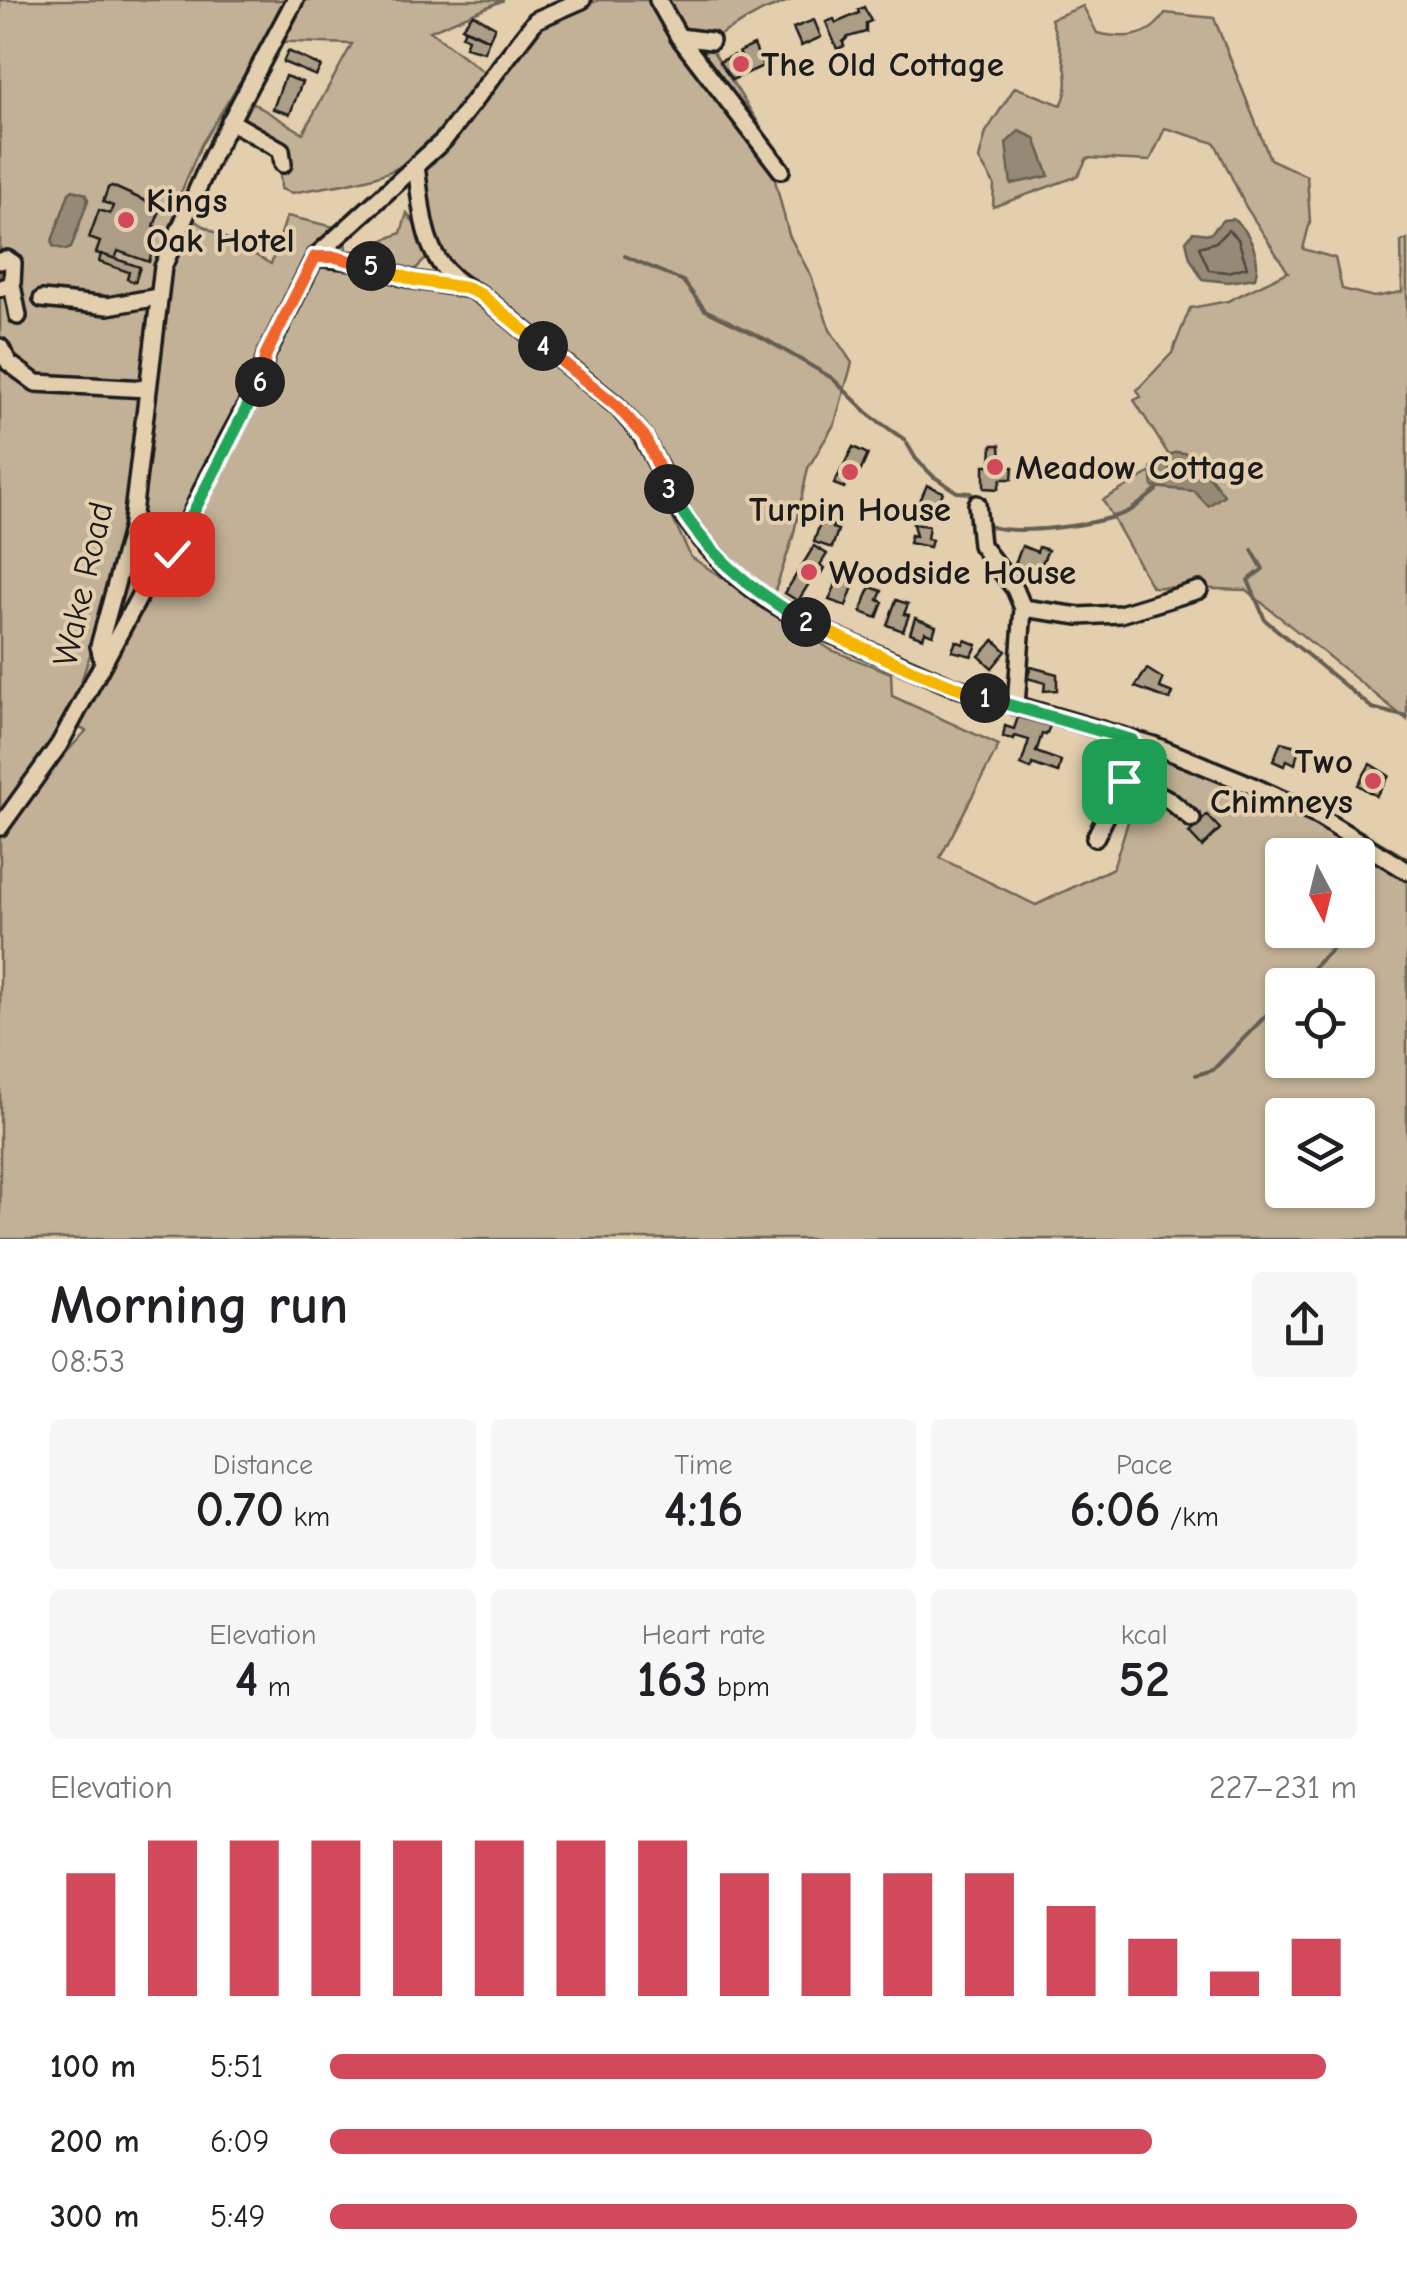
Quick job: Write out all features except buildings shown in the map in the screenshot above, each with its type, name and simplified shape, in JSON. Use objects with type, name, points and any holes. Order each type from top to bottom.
[{"type":"street","name":"Wake Road","points":[[0,827],[60,745],[103,662],[99,646],[131,530],[163,267],[230,121],[295,0]]},
{"type":"street","points":[[103,662],[152,573],[177,546],[208,477],[260,380],[266,354],[291,317],[315,257],[444,140],[536,20],[582,0]]},
{"type":"street","points":[[658,0],[679,37],[781,170]]},
{"type":"street","points":[[679,37],[712,41]]},
{"type":"street","points":[[230,121],[281,150],[283,164]]},
{"type":"street","points":[[416,166],[424,231],[442,265],[466,288]]},
{"type":"street","points":[[315,257],[353,260],[414,280],[480,294],[618,407],[644,436],[683,515],[701,540],[767,600],[812,626],[912,670],[1132,740],[1244,782],[1316,815],[1407,871]]},
{"type":"street","points":[[0,261],[7,259],[13,263],[6,287],[18,316]]},
{"type":"street","points":[[42,300],[108,306],[158,297]]},
{"type":"street","points":[[0,347],[8,363],[36,382],[148,389]]},
{"type":"street","points":[[977,504],[981,546],[1014,589],[1022,608],[1016,706]]},
{"type":"street","points":[[1022,608],[1079,616],[1120,614],[1199,590]]},
{"type":"street","points":[[1095,838],[1125,776],[1132,740]]},
{"type":"street","points":[[1125,776],[1168,799],[1192,818]]},
{"type":"shaded area","points":[[0,0],[504,0],[430,31],[484,72],[433,144],[409,162],[377,176],[292,193],[281,189],[278,167],[270,154],[236,134],[251,102],[303,133],[352,44],[265,41],[201,145],[174,209],[271,264],[287,216],[343,229],[347,255],[401,233],[407,213],[433,252],[398,286],[469,299],[593,393],[627,431],[643,456],[691,557],[831,650],[891,673],[892,696],[999,745],[940,858],[1036,905],[1113,868],[1153,745],[1324,809],[1373,838],[1265,838],[1265,948],[1375,948],[1375,839],[1407,858],[1407,1239],[0,1239],[0,834],[37,785],[86,731],[75,726],[110,596],[67,723],[0,812]]},
{"type":"shaded area","points":[[599,0],[791,0],[707,42],[773,146],[774,176],[789,235],[811,276],[830,330],[852,363],[835,423],[808,468],[793,537],[773,597],[702,536],[637,422],[457,275],[436,253],[422,192],[431,161],[537,28],[558,14]]},
{"type":"shaded area","points":[[1083,6],[1097,33],[1117,36],[1144,32],[1165,13],[1214,18],[1270,159],[1307,176],[1310,222],[1303,249],[1335,258],[1342,289],[1374,297],[1402,292],[1401,242],[1407,239],[1407,720],[1246,590],[1152,587],[1103,500],[1172,460],[1134,400],[1141,397],[1137,390],[1172,353],[1190,308],[1228,301],[1288,272],[1246,207],[1215,143],[1165,128],[1150,161],[1087,158],[1078,176],[993,207],[994,184],[979,159],[986,132],[1015,87],[1061,105],[1066,74],[1051,19]]},
{"type":"water","points":[[1019,131],[1035,138],[1049,176],[1011,184],[1006,143]]},
{"type":"water","points":[[73,190],[86,194],[88,200],[71,248],[66,250],[53,246],[52,241]]},
{"type":"water","points":[[1233,219],[1253,245],[1255,278],[1228,282],[1202,279],[1186,241],[1193,232],[1210,234],[1223,220]]},
{"type":"water","points":[[1177,452],[1191,454],[1169,470],[1177,479],[1195,458],[1224,495],[1208,506],[1194,491],[1153,487],[1151,469],[1158,459]]},
{"type":"waterway","points":[[625,256],[683,281],[705,310],[832,378],[872,417],[905,440],[933,476],[957,492],[971,493],[972,514]]},
{"type":"waterway","points":[[983,523],[1012,530],[1080,524],[1131,510],[1157,490]]},
{"type":"waterway","points":[[1252,550],[1263,569],[1248,580],[1265,620],[1372,708],[1407,717]]},
{"type":"waterway","points":[[1313,968],[1333,948]]},
{"type":"waterway","points":[[1196,1075],[1213,1070],[1265,1016]]},
{"type":"place","name":"The Old Cottage","points":[[741,64]]},
{"type":"place","name":"Kings Oak Hotel","points":[[126,220]]},
{"type":"place","name":"Meadow Cottage","points":[[995,467]]},
{"type":"place","name":"Turpin House","points":[[850,472]]},
{"type":"place","name":"Woodside House","points":[[809,572]]},
{"type":"place","name":"Two Chimneys","points":[[1373,781]]},
{"type":"route","points":[[172,554],[260,380],[266,354],[300,281],[315,257],[353,260],[414,280],[480,294],[572,368],[618,407],[644,436],[683,515],[701,540],[767,600],[812,626],[912,670],[995,701],[1132,740],[1124,781]]}]
